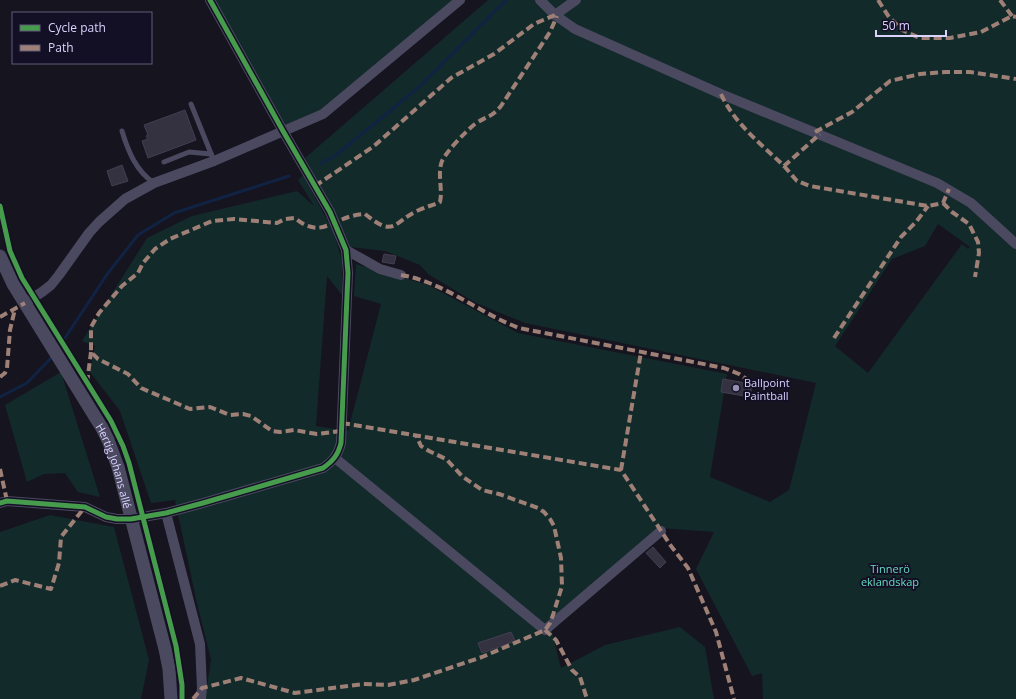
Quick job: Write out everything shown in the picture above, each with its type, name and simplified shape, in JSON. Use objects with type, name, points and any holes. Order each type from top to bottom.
[{"type":"street","points":[[0,503],[7,500],[85,507],[106,517],[131,519],[166,513],[323,468],[335,458],[339,451],[341,437],[348,273],[346,250],[330,212],[210,0]]},
{"type":"street","points":[[24,303],[42,292],[51,284],[85,239],[113,209],[135,193],[154,183],[213,158],[323,114],[460,0]]},
{"type":"street","points":[[540,0],[555,15],[575,30],[720,94],[937,183],[971,203],[1016,244]]},
{"type":"street","points":[[555,15],[576,0]]},
{"type":"street","points":[[346,250],[380,268],[401,275]]},
{"type":"street","name":"Hertig Johans allé","points":[[0,256],[24,303],[108,440],[118,467],[165,649],[169,669],[171,699]]},
{"type":"street","points":[[335,458],[545,630],[660,531]]},
{"type":"street","points":[[166,513],[200,644],[202,675],[201,699]]},
{"type":"lane","points":[[192,104],[213,158]]},
{"type":"lane","points":[[122,131],[128,152],[135,164],[146,177],[154,183]]},
{"type":"lane","points":[[164,162],[189,152],[213,158]]},
{"type":"green space","points":[[207,0],[462,0],[348,96],[282,131]]},
{"type":"green space","name":"Tinnerö eklandskap","points":[[488,0],[1016,0],[1016,699],[763,699],[762,673],[752,676],[696,569],[714,532],[661,528],[550,624],[561,668],[605,645],[680,627],[705,647],[714,699],[205,699],[211,660],[196,599],[175,500],[151,503],[120,411],[90,372],[95,346],[82,341],[147,238],[192,216],[297,191],[314,206],[298,180],[303,175],[333,231],[342,260],[342,295],[327,276],[316,426],[348,431],[381,304],[354,296],[356,264],[428,285],[518,333],[727,374],[710,477],[770,502],[789,490],[816,383],[525,323],[476,303],[428,274],[420,265],[385,251],[350,247],[305,158]],"holes":[[[938,224],[970,247],[968,249],[962,244],[868,373],[835,346],[892,259],[925,246]]]},
{"type":"green space","points":[[61,372],[100,497],[78,492],[65,473],[44,474],[27,482],[5,405]]},
{"type":"green space","points":[[50,515],[114,527],[149,660],[141,699],[0,699],[0,532]]},
{"type":"building","points":[[185,110],[196,140],[148,158],[142,141],[148,139],[144,125]]},
{"type":"building","points":[[122,165],[128,181],[112,186],[107,171]]},
{"type":"building","points":[[384,254],[396,256],[394,264],[382,262]]},
{"type":"building","points":[[723,379],[752,384],[750,397],[721,392]]},
{"type":"building","points":[[653,547],[666,562],[660,568],[646,553]]},
{"type":"building","points":[[511,632],[515,641],[482,653],[478,643]]},
{"type":"waterway","points":[[321,163],[335,156],[419,87],[506,0]]},
{"type":"waterway","points":[[57,350],[108,273],[138,235],[174,213],[289,176]]},
{"type":"waterway","points":[[0,397],[27,383],[53,356]]},
{"type":"marked path","points":[[878,0],[889,17],[902,30],[920,38],[950,38],[981,32],[1012,16],[1016,17]]},
{"type":"marked path","points":[[1000,0],[1012,16]]},
{"type":"marked path","points":[[315,186],[374,146],[451,78],[494,54],[534,24],[555,15]]},
{"type":"marked path","points":[[341,431],[317,434],[294,430],[280,432],[272,431],[251,416],[243,414],[230,415],[210,407],[190,409],[141,388],[128,374],[98,359],[91,352],[91,327],[99,313],[122,286],[138,273],[143,263],[155,249],[170,239],[212,221],[234,219],[277,223],[285,219],[295,218],[303,224],[318,228],[352,216],[365,214],[383,226],[389,227],[394,226],[419,210],[440,202],[440,171],[444,157],[471,127],[494,113],[501,106],[550,32],[557,16]]},
{"type":"marked path","points":[[815,132],[852,112],[890,81],[920,74],[946,72],[970,72],[1016,79]]},
{"type":"marked path","points":[[721,94],[726,105],[741,124],[784,166],[820,134]]},
{"type":"marked path","points":[[784,166],[797,181],[810,186],[928,206],[943,203],[949,189]]},
{"type":"marked path","points":[[943,203],[952,212],[969,224],[978,242],[979,253],[975,277]]},
{"type":"marked path","points":[[834,338],[901,237],[916,222],[928,206]]},
{"type":"marked path","points":[[401,275],[432,284],[504,322],[519,328],[724,368],[739,374],[754,384]]},
{"type":"marked path","points":[[0,317],[25,303]]},
{"type":"marked path","points":[[0,377],[5,373],[7,368],[10,330],[15,309]]},
{"type":"marked path","points":[[87,383],[91,352]]},
{"type":"marked path","points":[[621,470],[641,352]]},
{"type":"marked path","points":[[342,423],[621,470],[671,546],[688,568],[716,632],[734,699]]},
{"type":"marked path","points":[[193,699],[202,688],[241,678],[295,693],[363,684],[388,685],[414,680],[482,657],[545,630],[550,623],[562,586],[561,558],[554,526],[550,519],[538,508],[499,494],[482,490],[463,477],[446,459],[421,446],[416,435]]},
{"type":"marked path","points":[[0,469],[7,501]]},
{"type":"marked path","points":[[0,586],[15,580],[51,589],[59,563],[61,537],[85,507]]},
{"type":"marked path","points":[[545,630],[556,640],[572,670],[580,677],[587,699]]},
{"type":"cycle path","points":[[0,503],[7,501],[85,507],[106,517],[131,519],[166,513],[323,468],[337,454],[341,443],[348,273],[346,250],[330,212],[210,0]]},
{"type":"cycle path","points":[[0,206],[10,251],[22,278],[111,421],[123,446],[129,463],[176,646],[182,685],[182,699]]},
{"type":"place","name":"Ballpoint Paintball","points":[[736,388]]}]
